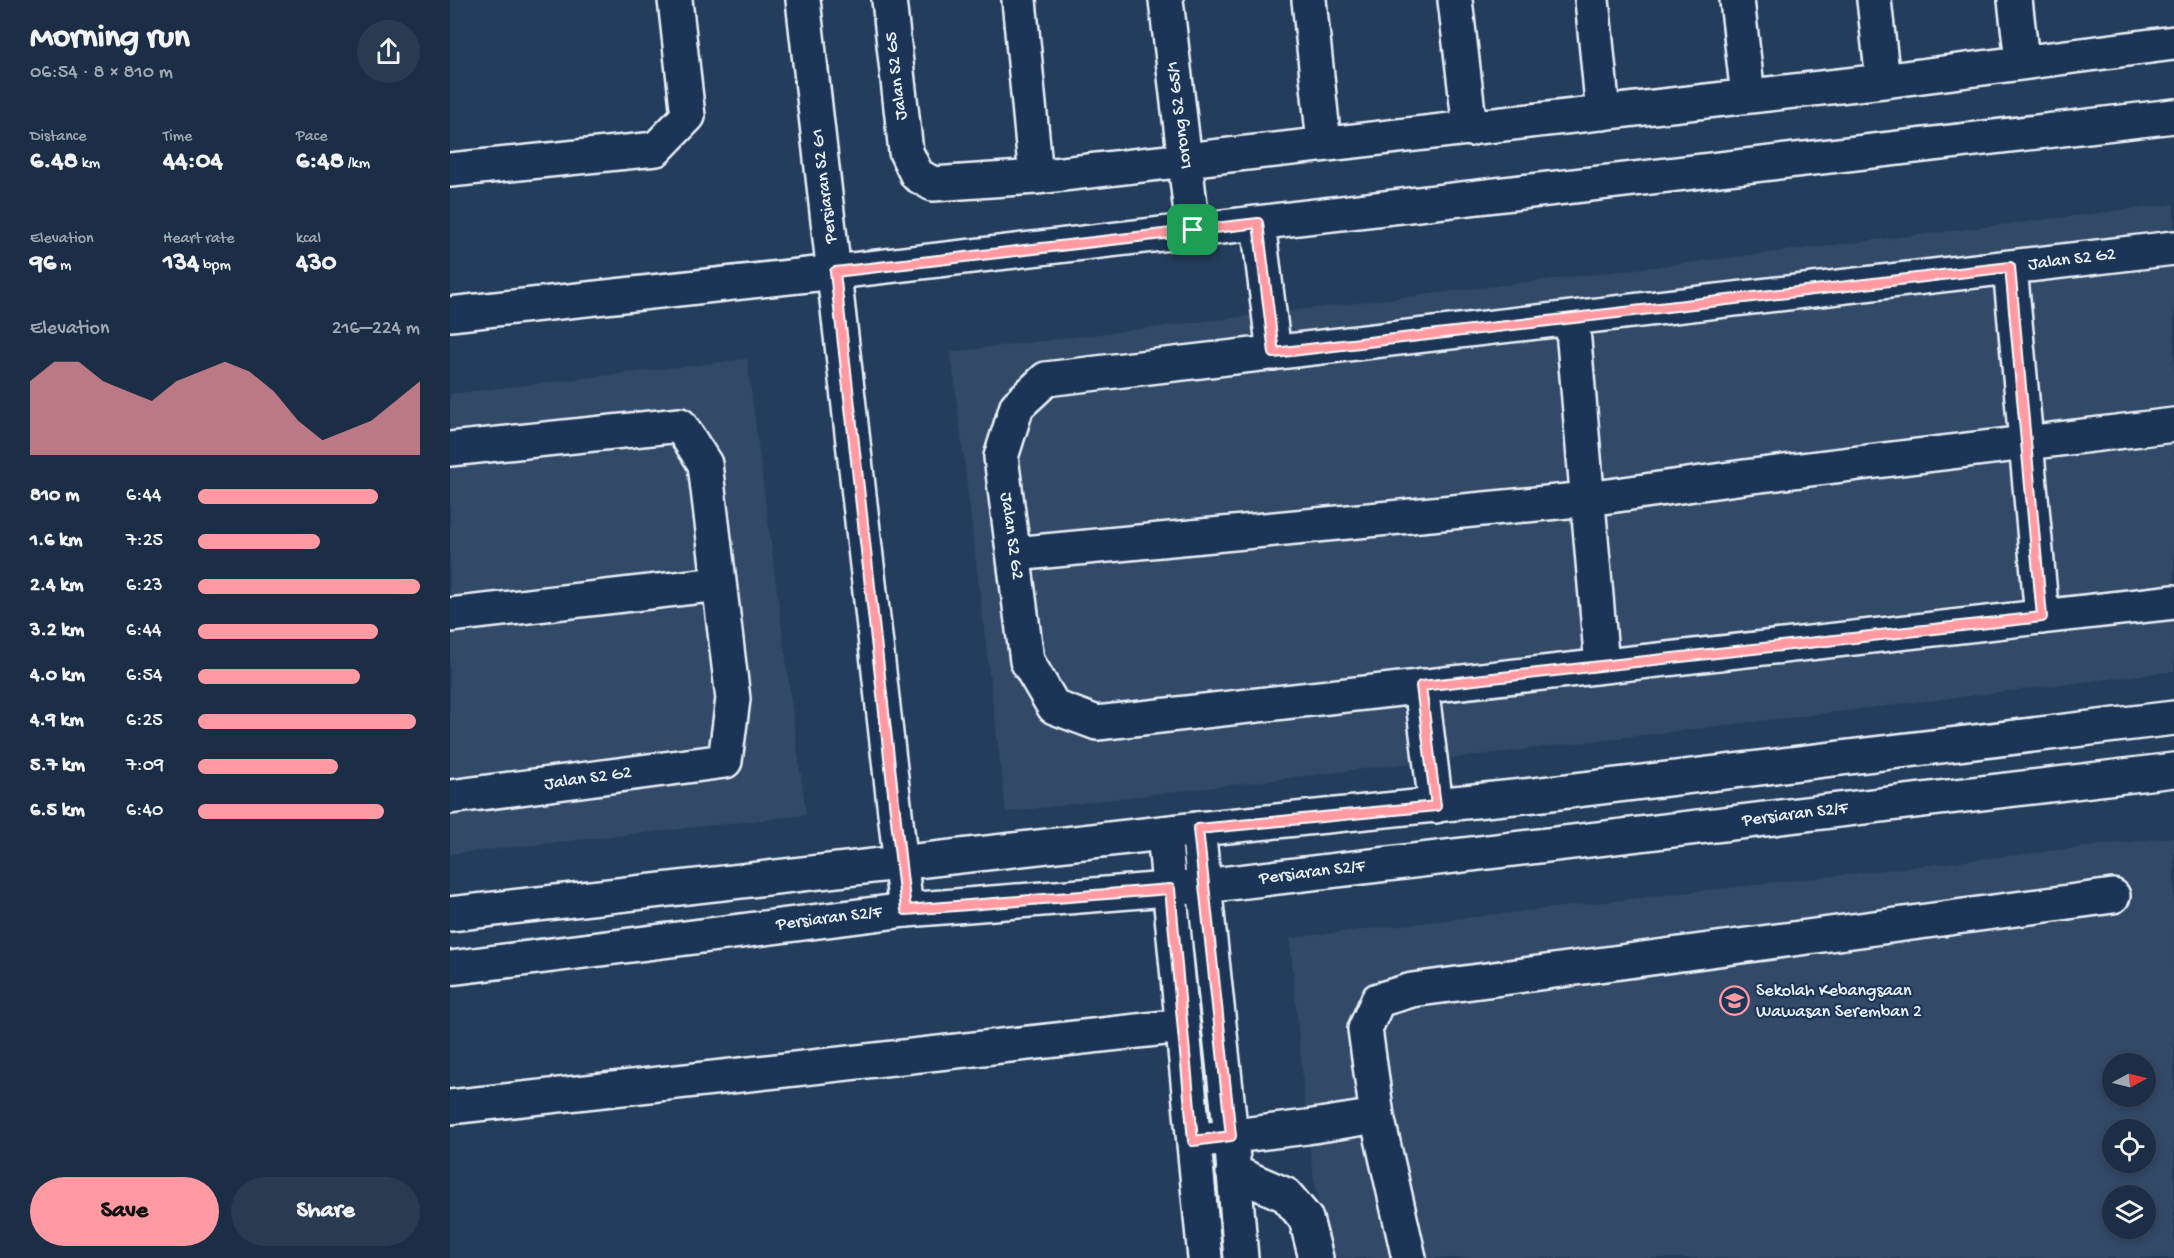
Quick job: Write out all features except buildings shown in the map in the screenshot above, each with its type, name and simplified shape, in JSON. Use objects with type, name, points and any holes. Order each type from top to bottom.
[{"type":"street","points":[[450,166],[656,149],[688,116],[675,0]]},
{"type":"street","name":"Persiaran S2 G1","points":[[803,0],[906,910]]},
{"type":"street","name":"Jalan S2 G5","points":[[889,0],[906,152],[918,175],[933,184],[1036,177]]},
{"type":"street","points":[[1019,0],[1036,177],[1883,81],[2022,61],[2174,43]]},
{"type":"street","name":"Lorong S2 G5/1","points":[[1166,0],[1193,230]]},
{"type":"street","points":[[1309,0],[1324,143]]},
{"type":"street","points":[[1455,0],[1470,129]]},
{"type":"street","points":[[1592,0],[1603,113]]},
{"type":"street","points":[[1737,0],[1748,96]]},
{"type":"street","points":[[1874,0],[1883,81]]},
{"type":"street","points":[[2015,0],[2022,61]]},
{"type":"street","points":[[450,314],[835,272],[2174,116]]},
{"type":"street","points":[[1258,223],[1274,353]]},
{"type":"street","name":"Jalan S2 G2","points":[[2173,606],[2042,617],[1096,723],[1054,707],[1027,661],[1001,457],[1017,406],[1046,380],[2174,248]]},
{"type":"street","points":[[2010,267],[2042,617]]},
{"type":"street","points":[[1572,318],[1602,666]]},
{"type":"street","name":"Jalan S2 G2","points":[[450,450],[680,425],[705,464],[733,699],[725,761],[450,797]]},
{"type":"street","points":[[1014,554],[1588,499],[1744,477],[2174,425]]},
{"type":"street","points":[[450,615],[719,584]]},
{"type":"street","points":[[1421,686],[1436,806]]},
{"type":"street","points":[[450,914],[1198,829],[1436,806],[2174,718]]},
{"type":"street","name":"Persiaran S2/F","points":[[450,968],[906,910],[1204,886],[2174,770]]},
{"type":"street","points":[[1198,829],[1231,1136],[1241,1258]]},
{"type":"street","points":[[1164,833],[1205,1258]]},
{"type":"street","points":[[1410,1258],[1377,1116],[1365,1029],[1378,1000],[1412,990],[2113,896]]},
{"type":"street","points":[[450,1107],[1183,1026]]},
{"type":"street","points":[[1193,1141],[1377,1116]]},
{"type":"street","points":[[1233,1172],[1286,1195],[1306,1219],[1316,1258]]},
{"type":"shaded area","points":[[2174,204],[2174,671],[1006,812],[951,352]]},
{"type":"shaded area","points":[[747,359],[806,815],[450,854],[450,394]]},
{"type":"shaded area","name":"Sekolah Kebangsaan Wawasan Seremban 2","points":[[2174,837],[2174,1258],[1329,1258],[1307,1127],[1290,938]]},
{"type":"place","name":"Sekolah Kebangsaan Wawasan Seremban 2","points":[[1735,1001]]},
{"type":"route","points":[[1258,223],[1274,353],[2010,267],[2042,617],[1421,686],[1436,806],[1198,829],[1231,1136],[1193,1141],[1170,889],[906,910],[835,272],[1193,230],[1258,223]]}]
